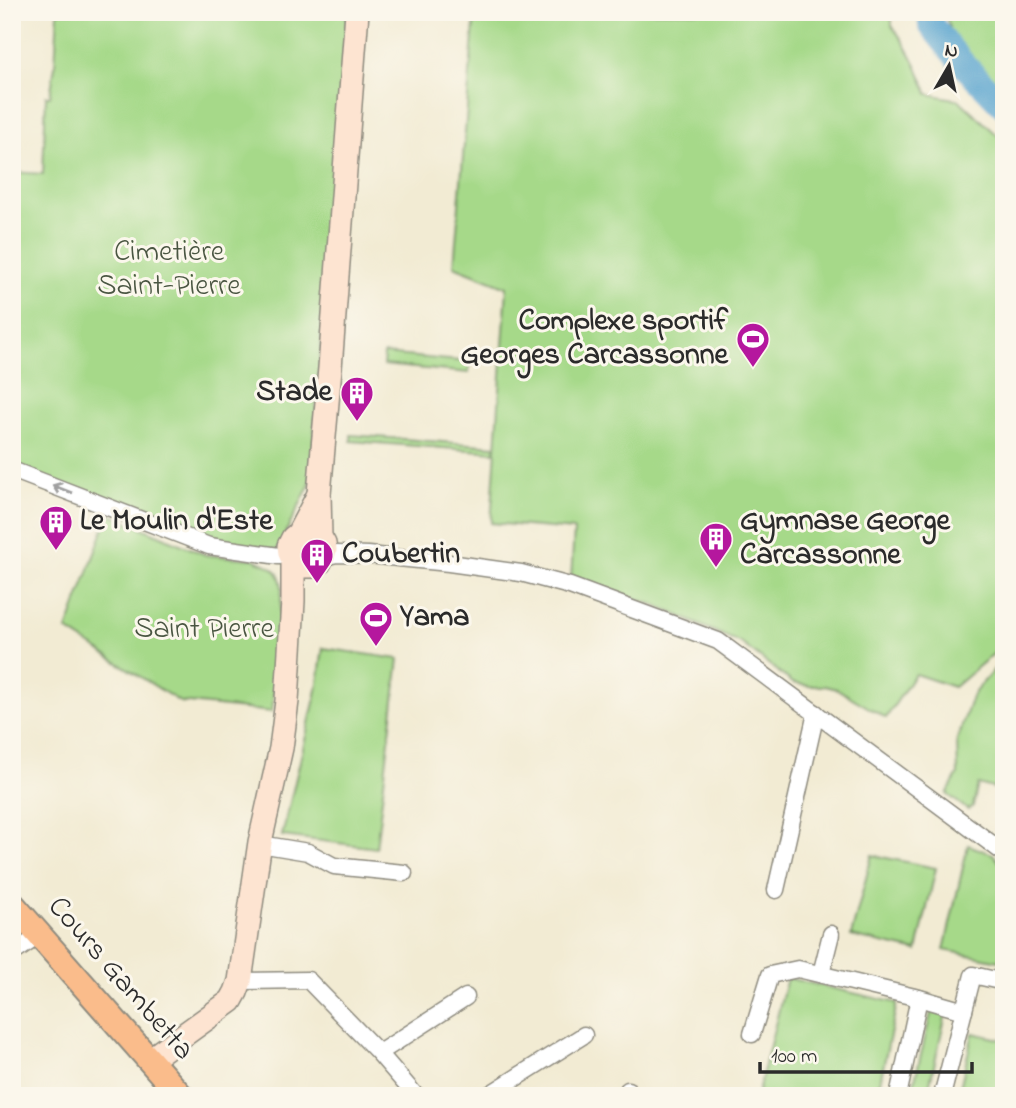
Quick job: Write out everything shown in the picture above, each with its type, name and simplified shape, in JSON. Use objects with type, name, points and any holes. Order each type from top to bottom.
[{"type":"main road","points":[[149,1060],[231,1001],[240,981],[260,844],[281,748],[287,701],[293,601],[312,551],[329,377],[357,12]]},
{"type":"main road","name":"Cours Gambetta","points":[[12,904],[181,1096]]},
{"type":"street","points":[[12,470],[209,546],[279,556],[312,551],[368,555],[521,573],[570,586],[718,641],[1004,853]]},
{"type":"street","points":[[776,890],[816,713]]},
{"type":"street","points":[[260,844],[308,852],[334,866],[404,873]]},
{"type":"street","points":[[12,954],[40,934]]},
{"type":"street","points":[[821,974],[831,934]]},
{"type":"street","points":[[752,1034],[770,975],[798,969],[964,1011]]},
{"type":"street","points":[[942,1096],[973,975],[1004,982]]},
{"type":"street","points":[[240,981],[308,980],[379,1053],[416,1096]]},
{"type":"street","points":[[379,1053],[466,997]]},
{"type":"street","points":[[898,1096],[919,998]]},
{"type":"street","points":[[487,1096],[584,1035]]},
{"type":"green space","name":"Cimetière Saint-Pierre","points":[[58,12],[347,12],[310,484],[277,550],[219,546],[12,466],[12,172],[43,174],[46,96],[50,96],[55,66]]},
{"type":"green space","name":"Complexe sportif Georges Carcassonne","points":[[475,12],[892,12],[892,26],[913,58],[928,94],[959,100],[1004,141],[1004,645],[954,687],[915,674],[886,718],[837,689],[793,683],[741,643],[652,604],[571,579],[574,530],[491,523],[507,287],[454,266]]},
{"type":"green space","points":[[945,12],[1004,12],[1004,96],[959,61]]},
{"type":"green space","points":[[384,354],[470,362],[469,373],[383,365]]},
{"type":"green space","points":[[351,435],[495,446],[495,452],[351,441]]},
{"type":"green space","name":"Saint Pierre","points":[[109,514],[206,555],[254,559],[276,571],[282,588],[272,712],[180,702],[67,630]]},
{"type":"green space","name":"Saint Pierre","points":[[323,648],[399,659],[376,848],[282,836],[317,690]]},
{"type":"green space","points":[[1004,658],[1004,791],[978,784],[973,806],[968,810],[947,794],[958,774],[957,740],[973,694]]},
{"type":"green space","points":[[968,845],[993,854],[1004,868],[1004,962],[944,950]]},
{"type":"green space","points":[[872,855],[936,868],[917,951],[851,936]]},
{"type":"green space","points":[[787,978],[897,1003],[877,1096],[757,1096]]},
{"type":"green space","points":[[932,1009],[946,1014],[927,1096],[911,1096]]},
{"type":"green space","points":[[973,1033],[1004,1040],[1004,1096],[958,1096]]},
{"type":"waterway","points":[[930,12],[931,25],[963,64],[1004,106]]},
{"type":"place","name":"Complexe sportif Georges Carcassonne","points":[[753,369]]},
{"type":"place","name":"Stade","points":[[357,423]]},
{"type":"place","name":"Le Moulin d'Este","points":[[56,552]]},
{"type":"place","name":"Gymnase George Carcassonne","points":[[716,569]]},
{"type":"place","name":"Coubertin","points":[[317,585]]},
{"type":"place","name":"Yama","points":[[376,648]]}]
